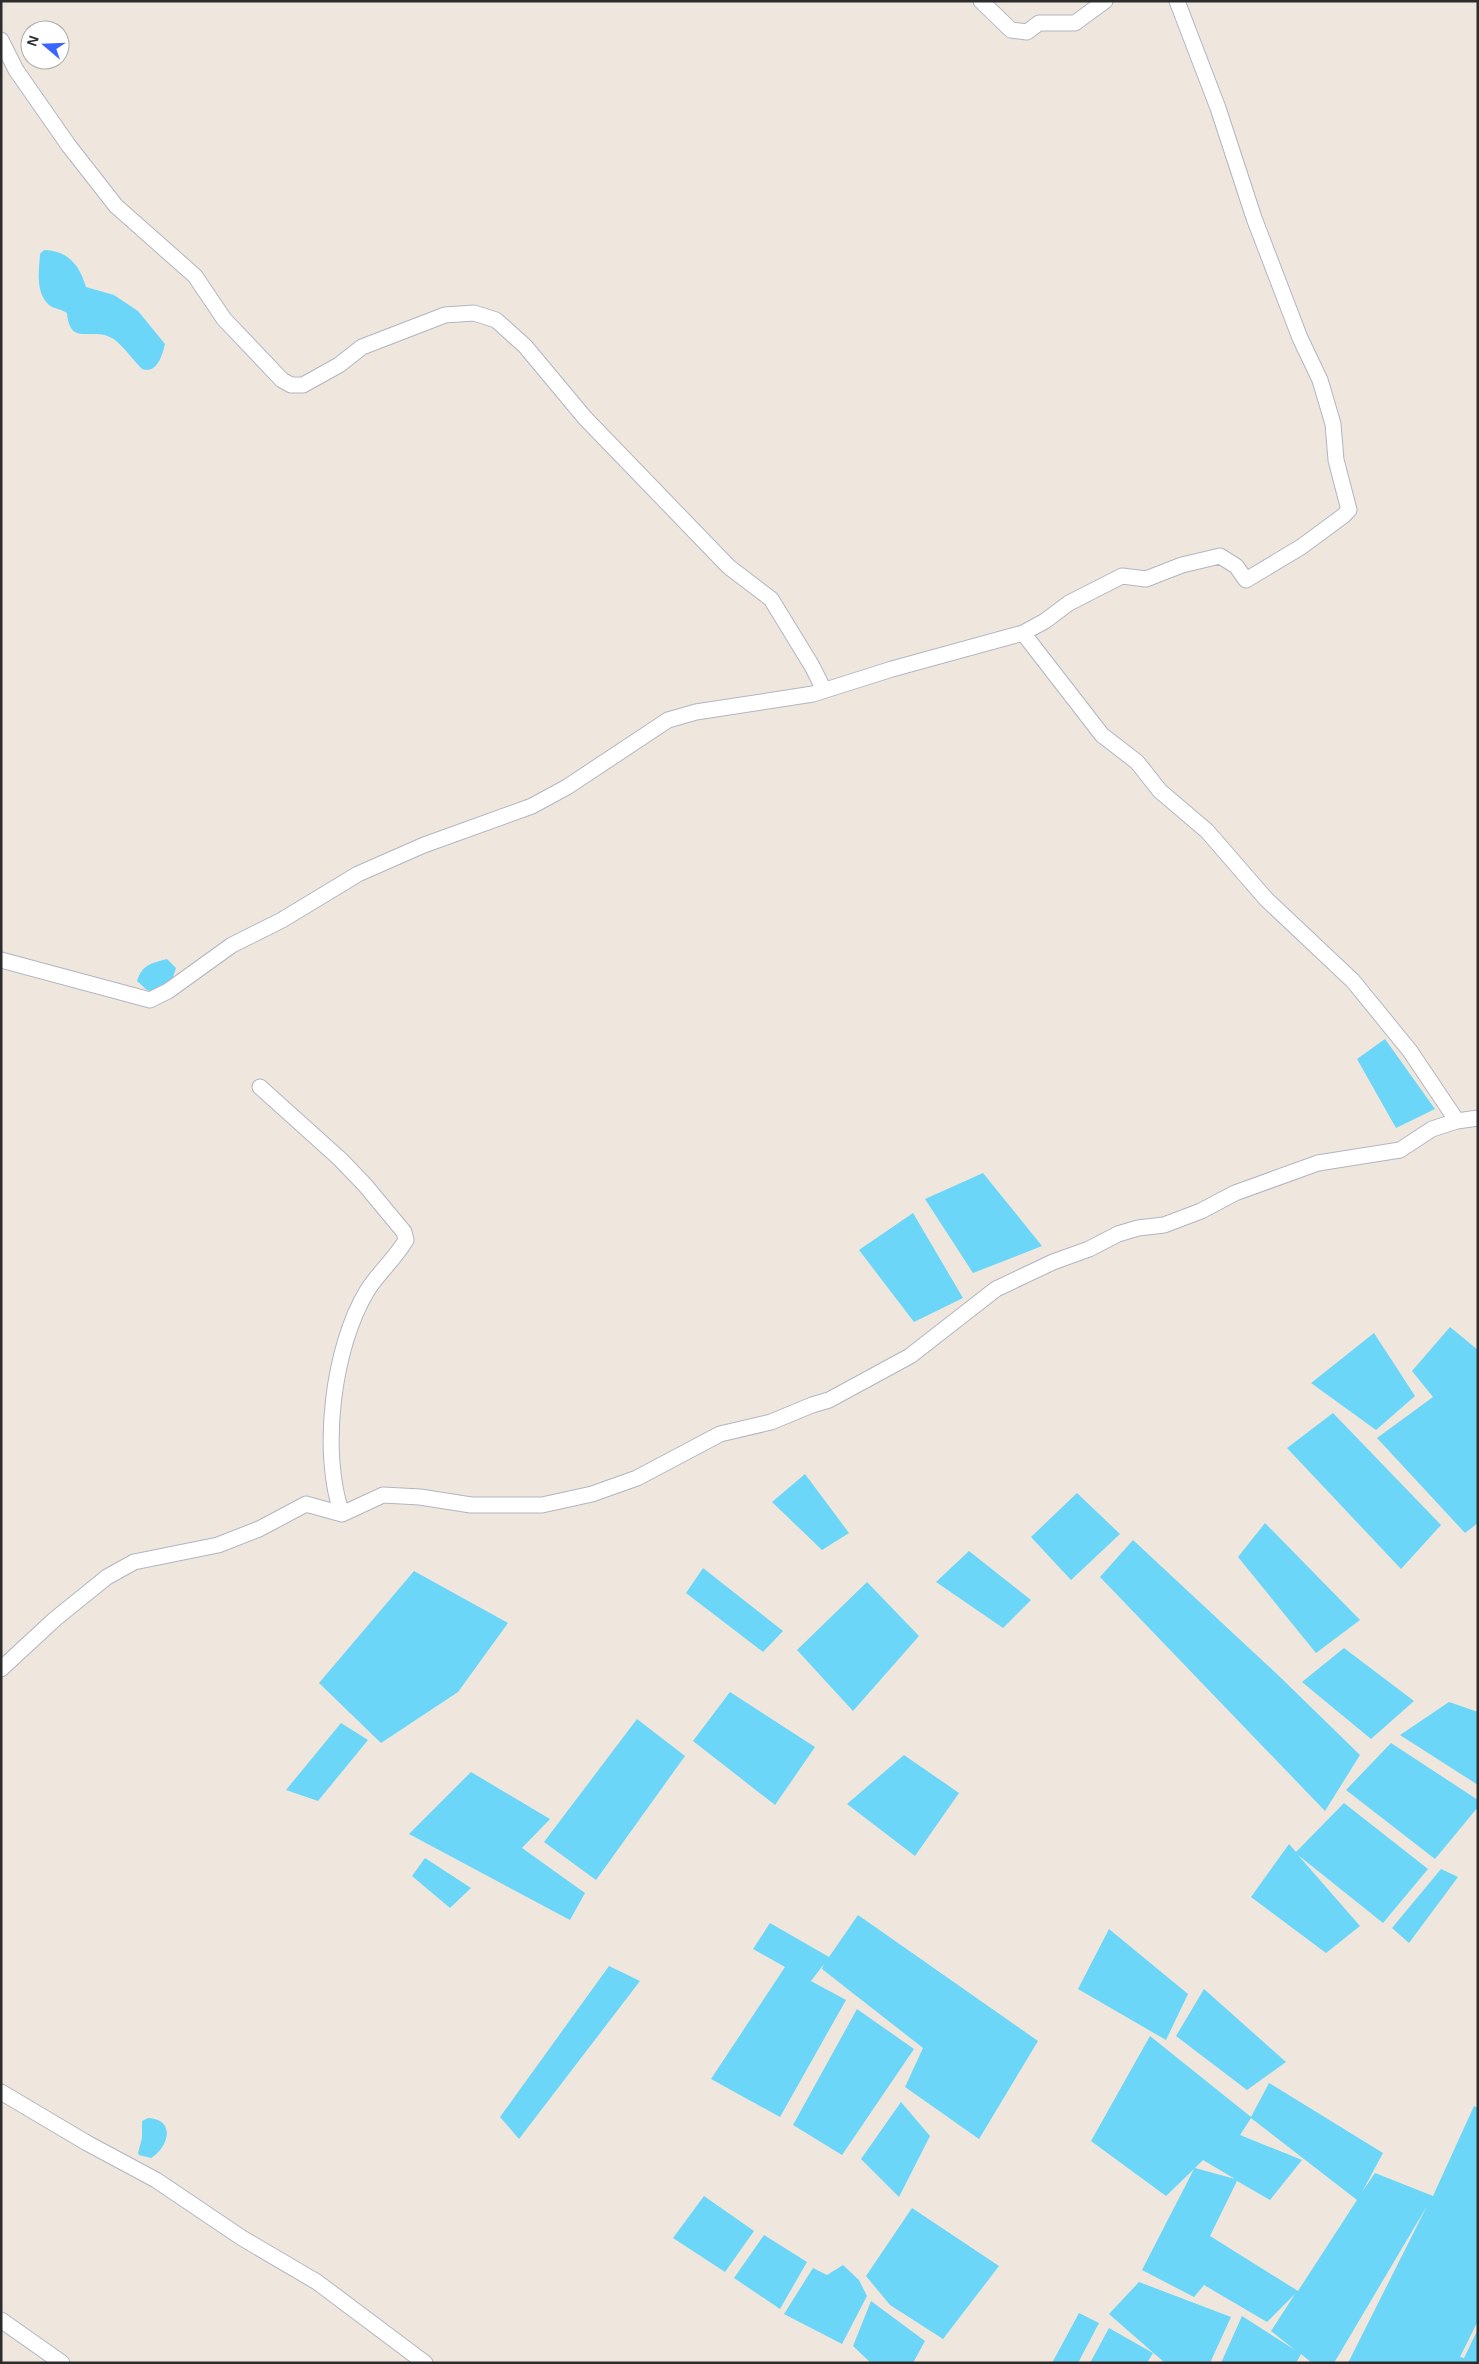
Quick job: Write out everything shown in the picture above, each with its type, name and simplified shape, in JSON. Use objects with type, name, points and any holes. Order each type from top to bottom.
[{"type":"street","points":[[981,1],[1011,30],[1027,32],[1039,23],[1075,23],[1105,1]]},
{"type":"street","points":[[1,960],[150,1000],[168,991],[232,945],[282,920],[358,874],[424,845],[532,806],[567,787],[668,720],[696,712],[755,704],[824,690],[1023,633],[1045,621],[1069,603],[1122,576],[1146,579],[1182,565],[1220,556],[1236,566],[1246,580],[1328,529],[1349,510],[1336,460],[1333,424],[1320,380],[1300,338],[1254,218],[1218,108],[1177,1]]},
{"type":"street","points":[[1,40],[16,70],[69,146],[116,206],[196,276],[224,319],[282,380],[291,385],[303,385],[339,365],[362,347],[445,314],[474,313],[496,320],[525,346],[585,418],[729,567],[771,599],[812,666],[824,690]]},
{"type":"street","points":[[1023,633],[1102,735],[1137,762],[1160,791],[1208,831],[1266,899],[1353,981],[1410,1050],[1456,1121]]},
{"type":"street","points":[[260,1087],[366,1185],[404,1232],[406,1240],[368,1290],[358,1308],[340,1364],[332,1413],[332,1481],[342,1514]]},
{"type":"street","points":[[1,1669],[55,1619],[107,1577],[134,1562],[218,1545],[276,1521],[306,1504],[342,1514],[383,1495],[420,1497],[471,1505],[542,1505],[592,1494],[637,1478],[720,1434],[771,1422],[812,1404],[830,1400],[910,1356],[996,1290],[1053,1262],[1089,1249],[1118,1234],[1164,1225],[1201,1212],[1235,1193],[1318,1163],[1364,1158],[1400,1150],[1432,1129],[1456,1121],[1478,1118]]},
{"type":"street","points":[[1,2092],[87,2143],[156,2180],[242,2238],[316,2282],[425,2363]]},
{"type":"street","points":[[1,2320],[62,2363]]},
{"type":"water","points":[[44,250],[60,253],[71,260],[80,272],[86,287],[114,295],[138,311],[165,344],[158,363],[152,369],[142,369],[119,343],[107,336],[78,333],[73,330],[69,324],[67,313],[49,305],[42,294],[39,281],[40,254]]},
{"type":"water","points":[[167,959],[176,968],[172,980],[154,992],[147,990],[137,981],[144,968]]},
{"type":"water","points":[[1385,1039],[1435,1109],[1396,1128],[1357,1059]]},
{"type":"water","points":[[983,1173],[1042,1246],[973,1273],[925,1199]]},
{"type":"water","points":[[913,1213],[963,1298],[914,1322],[859,1250]]},
{"type":"water","points":[[1450,1327],[1478,1350],[1478,1523],[1465,1533],[1377,1438],[1433,1397],[1412,1371]]},
{"type":"water","points":[[1374,1333],[1415,1396],[1376,1430],[1311,1383]]},
{"type":"water","points":[[1333,1413],[1441,1525],[1401,1569],[1287,1448]]},
{"type":"water","points":[[805,1474],[849,1533],[822,1550],[772,1502]]},
{"type":"water","points":[[1077,1493],[1120,1534],[1071,1580],[1031,1537]]},
{"type":"water","points":[[1265,1523],[1360,1620],[1316,1653],[1238,1557]]},
{"type":"water","points":[[1133,1540],[1279,1676],[1360,1755],[1325,1811],[1100,1577]]},
{"type":"water","points":[[969,1551],[1031,1600],[1003,1628],[936,1582]]},
{"type":"water","points":[[703,1568],[783,1631],[763,1652],[686,1593]]},
{"type":"water","points":[[414,1571],[508,1623],[458,1692],[381,1743],[319,1683]]},
{"type":"water","points":[[867,1582],[919,1636],[853,1711],[797,1650]]},
{"type":"water","points":[[1344,1648],[1414,1701],[1371,1739],[1302,1682]]},
{"type":"water","points":[[730,1692],[815,1747],[775,1805],[693,1741]]},
{"type":"water","points":[[1449,1702],[1478,1712],[1478,1785],[1400,1735]]},
{"type":"water","points":[[637,1719],[685,1756],[596,1880],[544,1842]]},
{"type":"water","points":[[341,1723],[368,1740],[318,1801],[286,1790]]},
{"type":"water","points":[[1391,1743],[1478,1800],[1478,1807],[1435,1859],[1346,1790]]},
{"type":"water","points":[[904,1755],[959,1793],[915,1856],[847,1804]]},
{"type":"water","points":[[471,1772],[550,1819],[522,1848],[585,1893],[570,1920],[409,1834]]},
{"type":"water","points":[[1344,1803],[1428,1869],[1383,1923],[1298,1855],[1360,1926],[1326,1953],[1251,1897],[1289,1844],[1296,1852]]},
{"type":"water","points":[[425,1858],[471,1888],[450,1908],[412,1876]]},
{"type":"water","points":[[1441,1869],[1458,1877],[1409,1943],[1392,1928]]},
{"type":"water","points":[[858,1915],[1038,2041],[979,2139],[905,2087],[923,2048],[822,1969],[824,1964],[811,1981],[846,2000],[780,2117],[711,2079],[785,1967],[753,1949],[770,1923],[829,1957]]},
{"type":"water","points":[[1109,1929],[1188,1994],[1166,2040],[1078,1989]]},
{"type":"water","points":[[609,1966],[640,1981],[519,2139],[500,2117]]},
{"type":"water","points":[[1204,1989],[1286,2062],[1247,2090],[1176,2036]]},
{"type":"water","points":[[857,2009],[914,2049],[842,2155],[793,2125]]},
{"type":"water","points":[[1150,2036],[1251,2117],[1269,2083],[1383,2153],[1362,2192],[1375,2173],[1433,2196],[1474,2106],[1478,2108],[1478,2321],[1460,2357],[1464,2358],[1478,2329],[1478,2363],[1348,2363],[1427,2206],[1334,2363],[1312,2363],[1301,2354],[1296,2363],[1221,2363],[1242,2316],[1295,2350],[1271,2331],[1295,2294],[1267,2322],[1204,2285],[1194,2297],[1142,2270],[1194,2169],[1166,2196],[1091,2141]],"holes":[[[1251,2118],[1357,2200],[1298,2291],[1210,2236],[1237,2181],[1270,2200],[1302,2160],[1240,2135]],[[1203,2160],[1235,2179],[1195,2168]]]},
{"type":"water","points":[[901,2102],[930,2136],[899,2197],[861,2159]]},
{"type":"water","points":[[148,2118],[163,2123],[167,2134],[162,2147],[151,2158],[139,2155],[138,2153],[142,2138],[142,2121]]},
{"type":"water","points":[[704,2196],[754,2231],[725,2272],[673,2238]]},
{"type":"water","points":[[912,2208],[999,2266],[943,2339],[890,2305],[866,2276]]},
{"type":"water","points":[[764,2235],[807,2262],[780,2309],[734,2278]]},
{"type":"water","points":[[843,2265],[859,2280],[867,2296],[842,2344],[784,2314],[813,2268],[827,2275]]},
{"type":"water","points":[[1139,2282],[1231,2317],[1210,2363],[1165,2363],[1109,2314]]},
{"type":"water","points":[[871,2301],[925,2341],[913,2363],[871,2363],[853,2346]]},
{"type":"water","points":[[1079,2313],[1099,2323],[1078,2363],[1052,2363]]},
{"type":"water","points":[[1109,2328],[1153,2353],[1147,2363],[1090,2363]]}]
